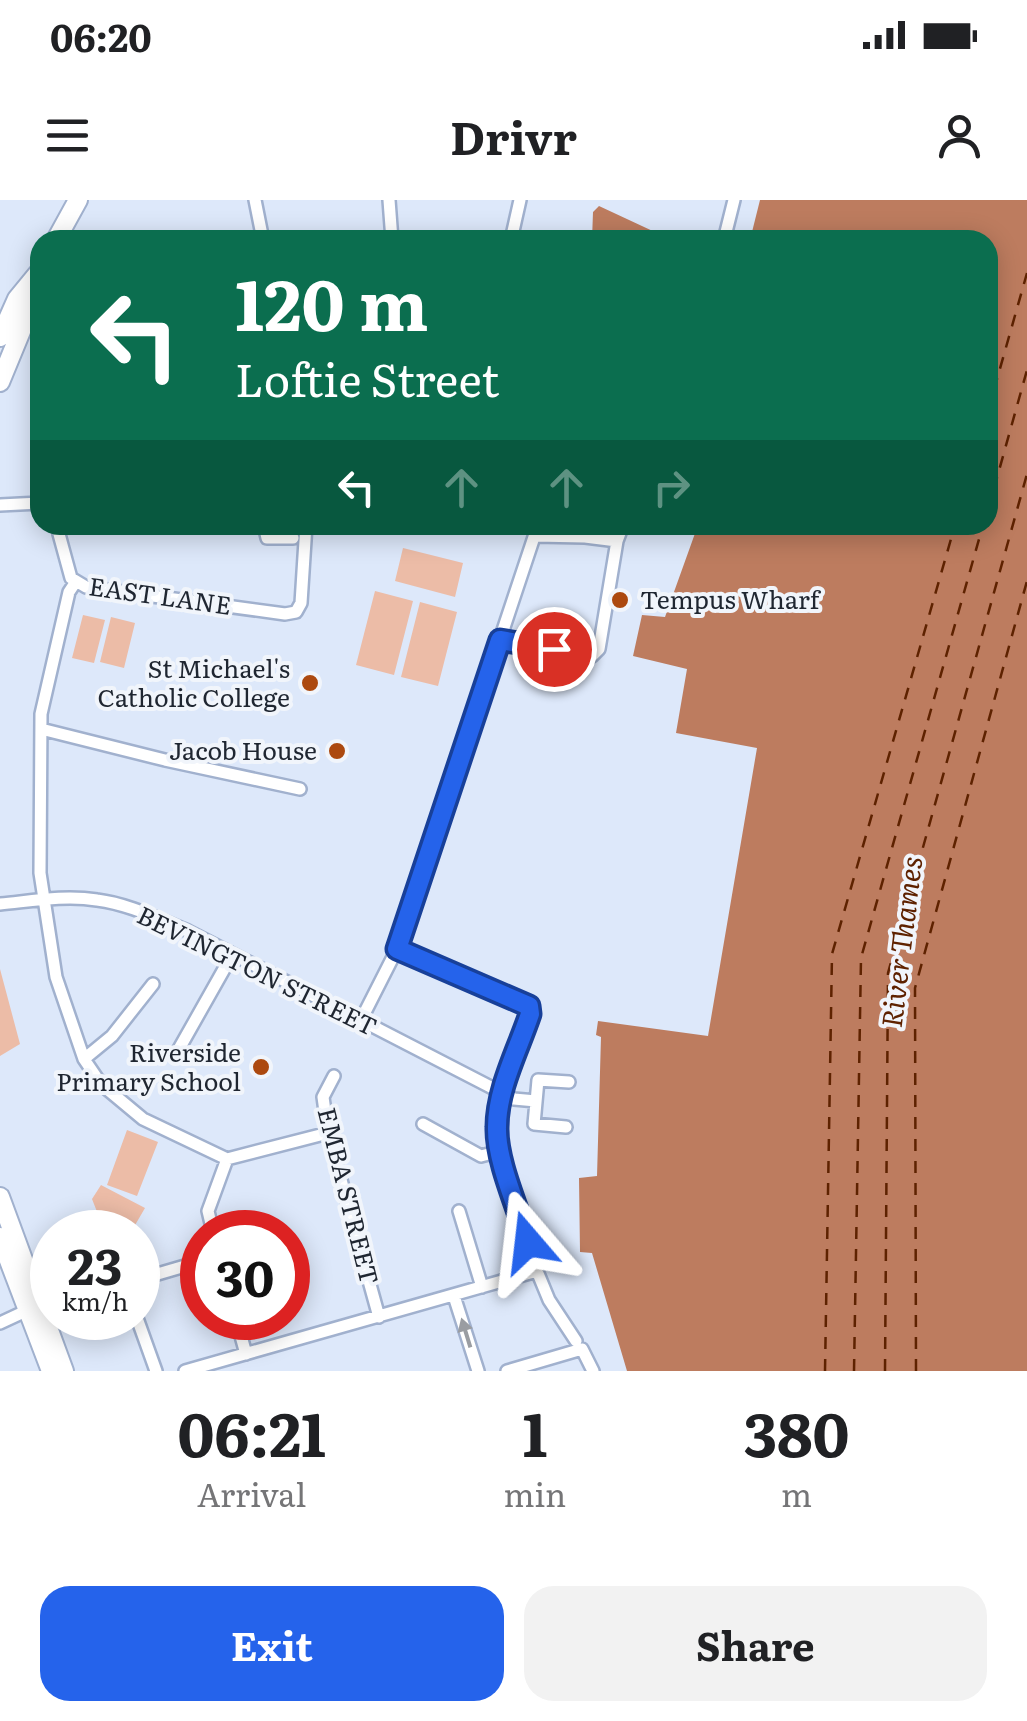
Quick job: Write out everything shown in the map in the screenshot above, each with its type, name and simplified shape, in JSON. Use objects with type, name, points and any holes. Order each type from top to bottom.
[{"type":"main road","points":[[62,230],[78,200]]},
{"type":"main road","points":[[0,337],[17,299],[30,283]]},
{"type":"main road","points":[[0,382],[30,308]]},
{"type":"main road","points":[[0,1197],[64,1371]]},
{"type":"main road","points":[[0,1238],[51,1371]]},
{"type":"street","points":[[255,200],[261,230]]},
{"type":"street","points":[[389,200],[391,230]]},
{"type":"street","points":[[513,230],[520,200]]},
{"type":"street","points":[[727,230],[734,203]]},
{"type":"street","points":[[0,505],[30,504]]},
{"type":"street","name":"EAST LANE","points":[[59,535],[75,583],[285,614],[296,612],[302,603],[305,535]]},
{"type":"street","points":[[281,535],[293,538]]},
{"type":"street","points":[[360,1022],[397,949],[534,535]]},
{"type":"street","points":[[573,535],[617,541]]},
{"type":"street","points":[[500,640],[592,656],[599,649],[619,535]]},
{"type":"street","points":[[75,583],[69,592],[41,714],[39,809],[42,900],[56,978],[84,1059],[100,1084],[131,1111],[227,1159],[328,1133]]},
{"type":"street","points":[[42,728],[155,758],[300,789]]},
{"type":"street","name":"BEVINGTON STREET","points":[[0,904],[72,898],[115,903],[188,932],[503,1093],[536,1101]]},
{"type":"street","points":[[397,949],[529,1006],[530,1014],[503,1093],[497,1126],[500,1150],[537,1271],[593,1371]]},
{"type":"street","points":[[175,1056],[232,955]]},
{"type":"street","points":[[84,1059],[112,1036],[153,984]]},
{"type":"street","name":"EMBA STREET","points":[[334,1076],[323,1097],[328,1133],[379,1317]]},
{"type":"street","points":[[566,1127],[534,1124],[538,1080],[569,1082]]},
{"type":"street","points":[[423,1124],[482,1156],[500,1150]]},
{"type":"street","points":[[208,1210],[227,1159]]},
{"type":"street","points":[[459,1211],[482,1287]]},
{"type":"street","points":[[185,1371],[537,1271]]},
{"type":"street","points":[[454,1296],[478,1371]]},
{"type":"street","points":[[0,1323],[28,1310]]},
{"type":"street","points":[[145,1340],[156,1371]]},
{"type":"street","points":[[242,1340],[246,1354]]},
{"type":"street","points":[[507,1371],[579,1345]]},
{"type":"shaded area","points":[[403,548],[463,563],[455,597],[395,581]]},
{"type":"shaded area","points":[[375,591],[413,601],[394,675],[356,665]]},
{"type":"shaded area","points":[[420,602],[457,612],[438,686],[401,677]]},
{"type":"shaded area","points":[[83,615],[105,620],[94,663],[72,658]]},
{"type":"shaded area","points":[[111,617],[135,623],[124,668],[100,662]]},
{"type":"shaded area","points":[[0,969],[20,1044],[0,1056]]},
{"type":"shaded area","points":[[127,1130],[158,1142],[137,1196],[107,1185]]},
{"type":"shaded area","points":[[101,1185],[145,1208],[96,1210],[92,1199]]},
{"type":"water","name":"River Thames","points":[[760,200],[1027,200],[1027,1371],[627,1371],[592,1253],[580,1252],[579,1178],[597,1176],[601,1037],[596,1035],[598,1021],[708,1036],[757,748],[676,733],[687,669],[633,656],[642,615],[665,617],[694,535],[998,535],[998,230],[752,230]]},
{"type":"water","points":[[599,206],[651,230],[592,230],[593,212]]},
{"type":"ferry route","points":[[998,376],[1027,273]]},
{"type":"ferry route","points":[[998,474],[1027,370]]},
{"type":"ferry route","points":[[885,1371],[888,973],[1027,474]]},
{"type":"ferry route","points":[[825,1371],[832,954],[952,535]]},
{"type":"ferry route","points":[[854,1371],[861,958],[980,535]]},
{"type":"ferry route","points":[[916,1371],[915,988],[1027,581]]},
{"type":"place","name":"Tempus Wharf","points":[[620,600]]},
{"type":"place","name":"St Michael's Catholic College","points":[[310,683]]},
{"type":"place","name":"Jacob House","points":[[337,751]]},
{"type":"place","name":"Riverside Primary School","points":[[261,1067]]},
{"type":"route","points":[[528,1242],[500,1150],[497,1126],[503,1093],[530,1014],[529,1006],[397,949],[500,640],[554,649]]}]
